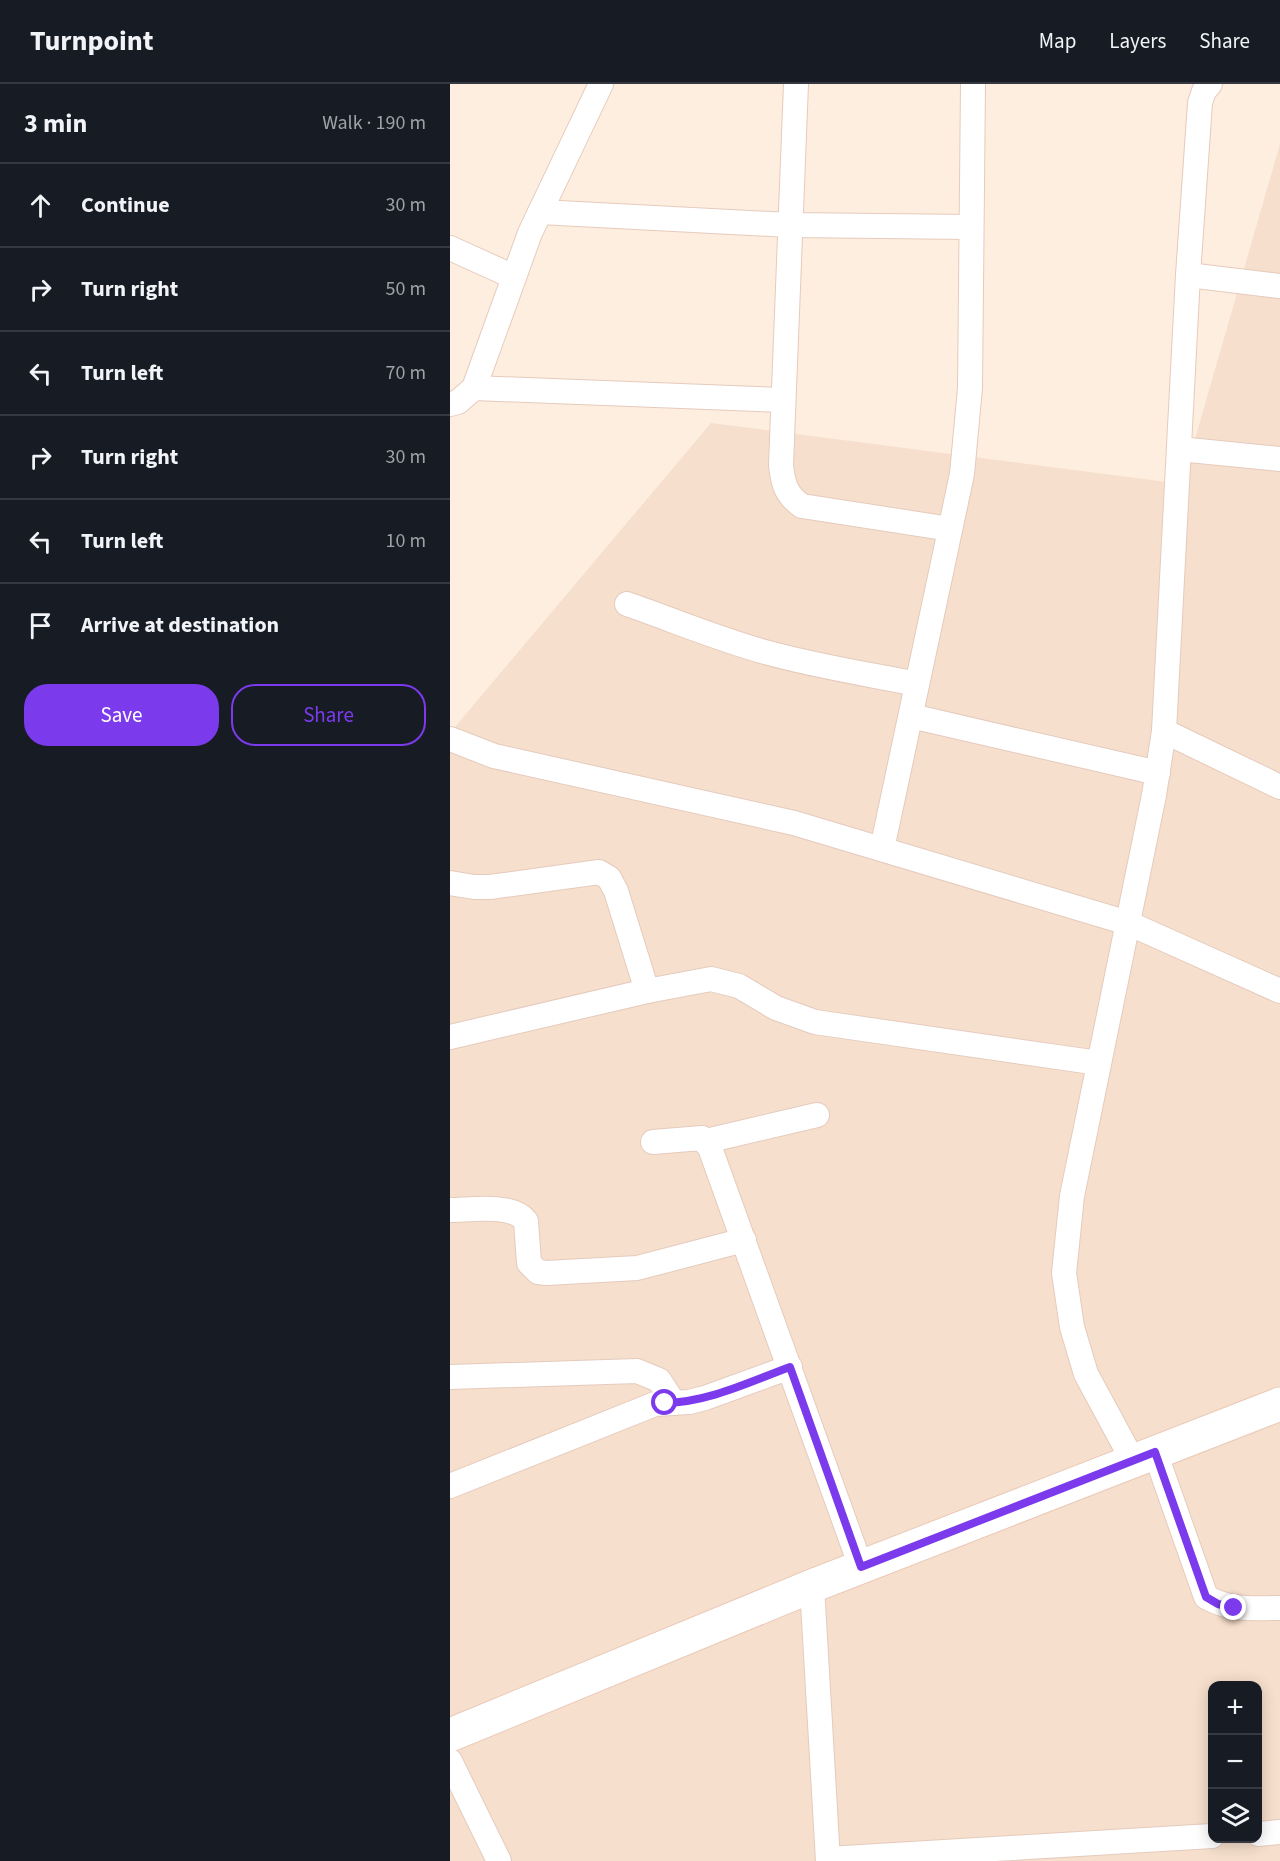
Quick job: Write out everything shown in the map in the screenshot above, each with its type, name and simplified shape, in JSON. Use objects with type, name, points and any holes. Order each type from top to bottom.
[{"type":"street","points":[[450,404],[458,402],[474,388],[530,233],[601,84]]},
{"type":"street","points":[[796,84],[783,400],[781,465],[783,483],[790,498],[802,506],[950,529]]},
{"type":"street","points":[[882,849],[962,474],[970,388],[973,84]]},
{"type":"street","points":[[1210,84],[1204,91],[1200,103],[1188,275],[1164,731],[1158,773],[1071,1196],[1064,1273],[1072,1327],[1086,1374],[1144,1457],[1206,1597],[1218,1604],[1234,1608],[1280,1608]]},
{"type":"street","points":[[540,212],[790,225],[971,227]]},
{"type":"street","points":[[450,248],[514,277]]},
{"type":"street","points":[[1188,275],[1280,286]]},
{"type":"street","points":[[474,388],[783,400]]},
{"type":"street","points":[[1179,449],[1280,459]]},
{"type":"street","points":[[627,604],[765,652],[803,662],[917,684]]},
{"type":"street","points":[[911,716],[1158,773]]},
{"type":"street","points":[[1164,731],[1280,788]]},
{"type":"street","points":[[450,739],[494,756],[794,823],[1128,923],[1280,991]]},
{"type":"street","points":[[450,883],[474,887],[490,886],[599,872],[609,878],[616,891],[647,991]]},
{"type":"street","points":[[450,1037],[647,991],[711,979],[739,986],[776,1008],[815,1022],[1099,1063]]},
{"type":"street","points":[[653,1143],[697,1138],[706,1141],[817,1115]]},
{"type":"street","points":[[706,1141],[715,1160],[861,1567]]},
{"type":"street","points":[[450,1210],[516,1212],[526,1221],[529,1263],[538,1272],[547,1273],[637,1268],[744,1240]]},
{"type":"street","points":[[450,1486],[655,1404],[689,1402],[705,1398],[790,1367]]},
{"type":"street","points":[[450,1377],[637,1371],[659,1380],[674,1403]]},
{"type":"street","points":[[450,1735],[812,1586],[1280,1404]]},
{"type":"street","points":[[812,1586],[828,1860],[1208,1836]]},
{"type":"street","points":[[450,1761],[499,1861]]},
{"type":"street","points":[[1262,1834],[1280,1832]]},
{"type":"shaded area","points":[[1280,144],[1280,1861],[450,1861],[450,733],[711,423],[1182,484]]},
{"type":"route","points":[[665,1403],[689,1402],[705,1398],[790,1367],[861,1567],[1155,1452],[1206,1597],[1218,1604],[1234,1608]]}]
